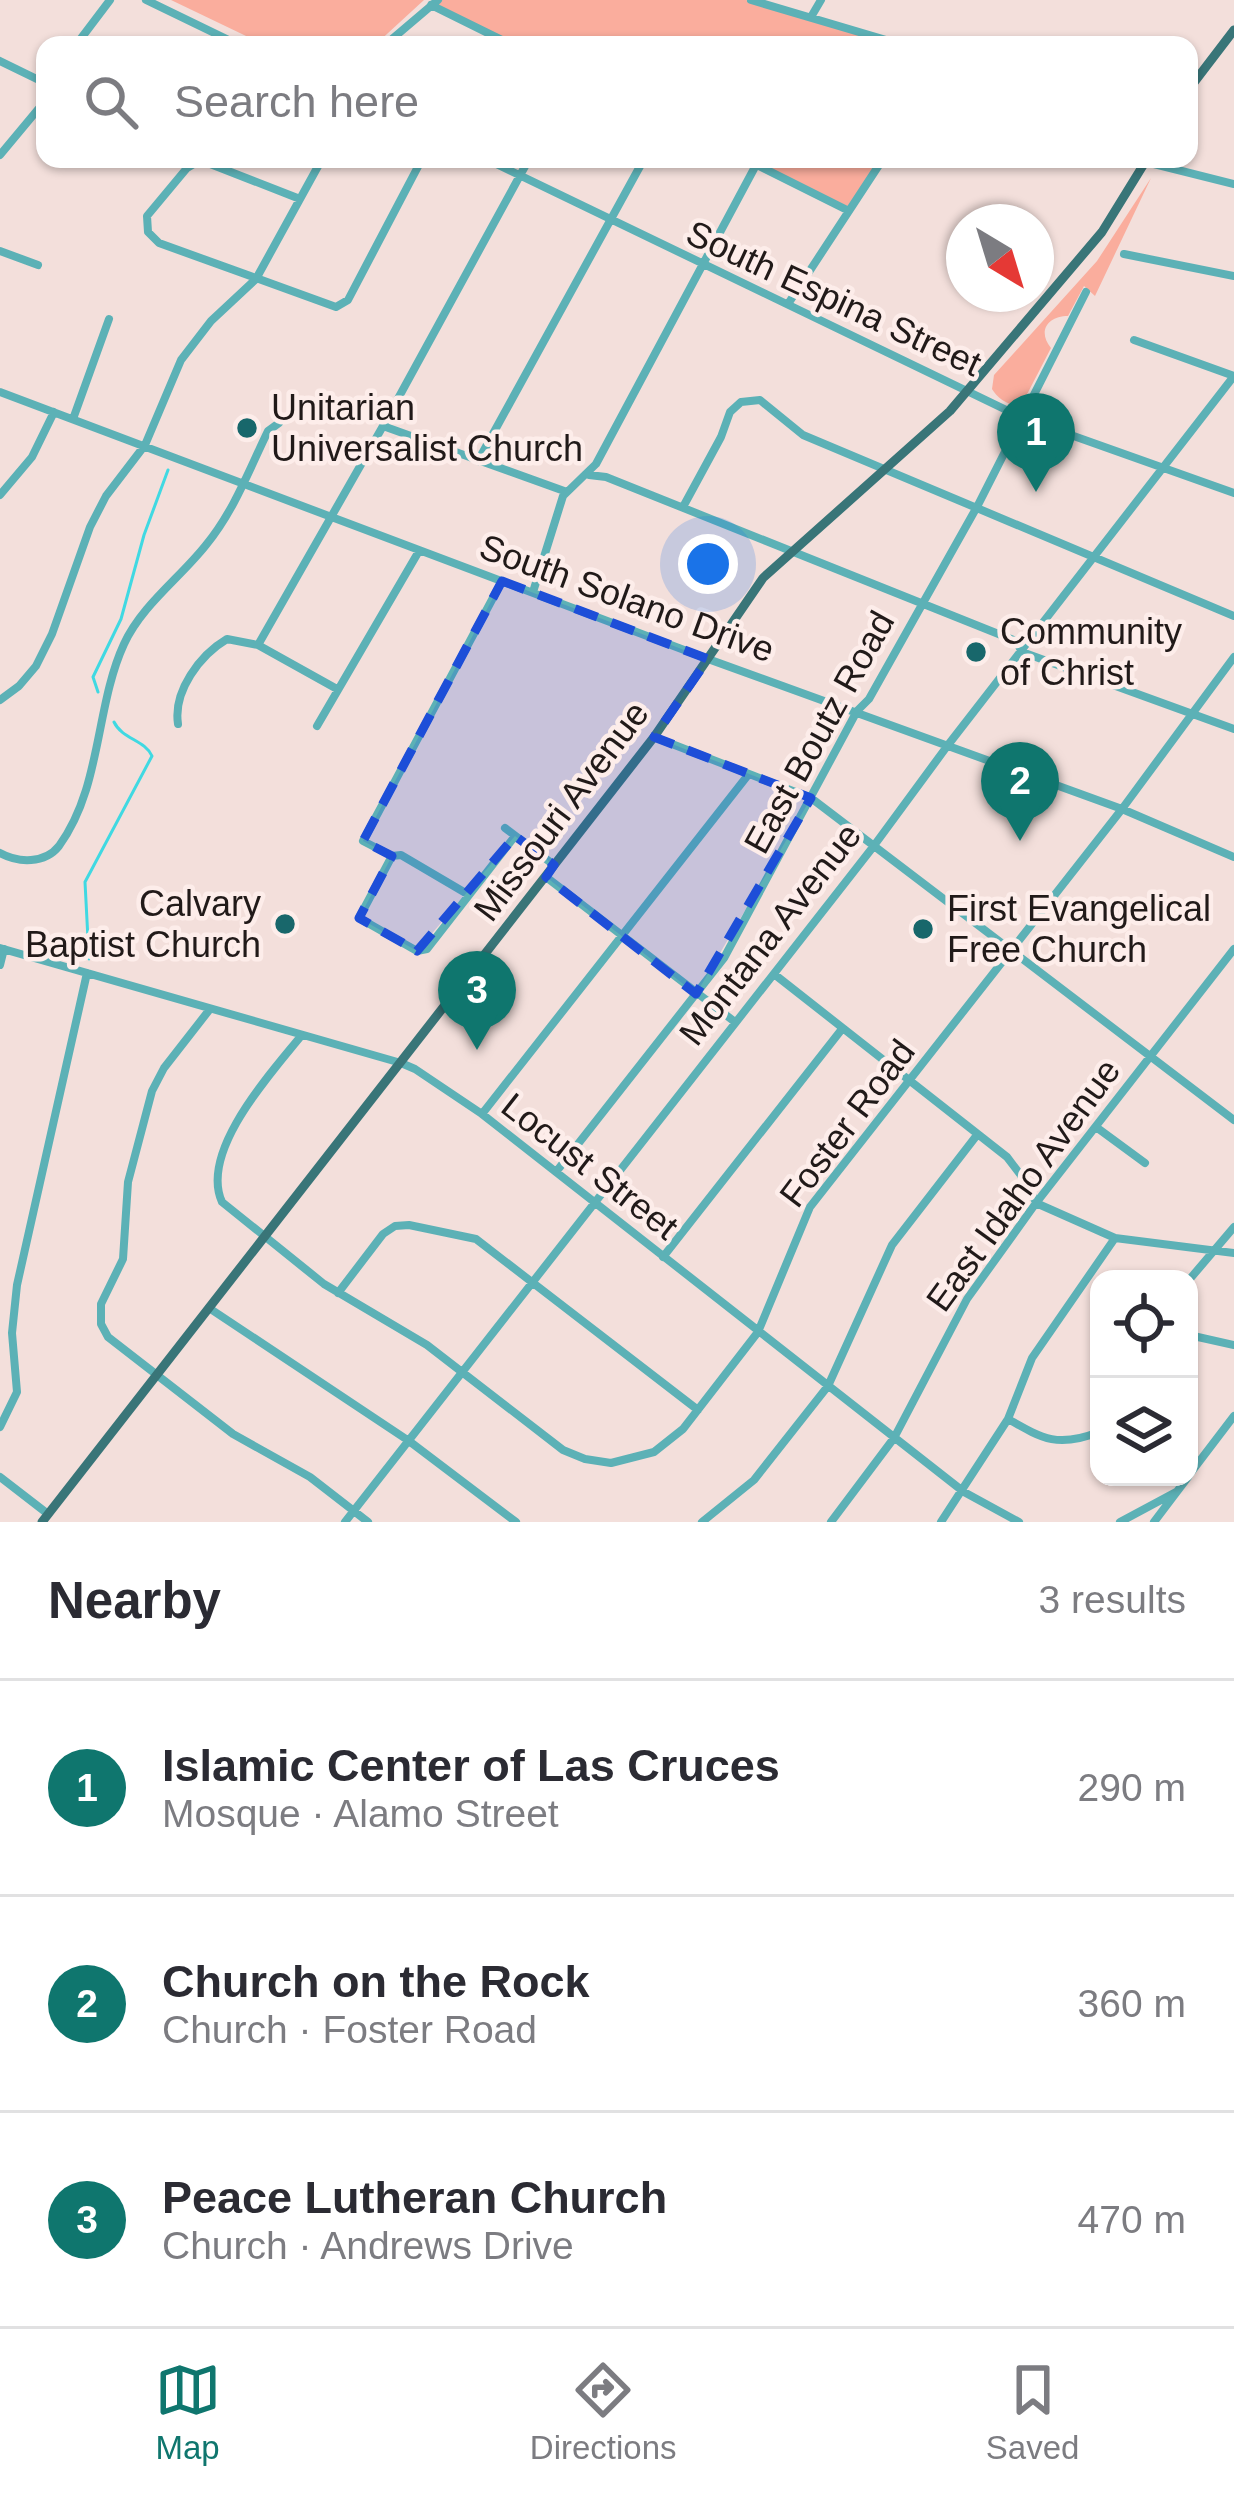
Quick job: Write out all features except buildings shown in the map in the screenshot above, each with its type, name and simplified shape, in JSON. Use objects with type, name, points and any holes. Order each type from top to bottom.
[{"type":"main road","points":[[1198,77],[1234,30]]},
{"type":"main road","name":"Missouri Avenue","points":[[45,1518],[654,737],[745,601],[789,551],[968,391],[1102,232],[1138,168]]},
{"type":"street","points":[[83,36],[110,0]]},
{"type":"street","points":[[146,0],[220,36]]},
{"type":"street","points":[[751,0],[874,36]]},
{"type":"street","points":[[811,16],[821,0]]},
{"type":"street","points":[[396,36],[434,3],[495,36]]},
{"type":"street","points":[[0,61],[36,79]]},
{"type":"street","points":[[0,155],[36,112]]},
{"type":"street","points":[[188,168],[147,216],[148,232],[159,243],[336,307],[348,300],[417,168]]},
{"type":"street","points":[[220,168],[300,200]]},
{"type":"street","points":[[0,700],[36,666],[90,527],[106,496],[145,445],[181,360],[195,339],[256,279],[317,168]]},
{"type":"street","name":"South Espina Street","points":[[506,168],[1023,418],[1234,493]]},
{"type":"street","points":[[258,645],[524,168]]},
{"type":"street","points":[[478,460],[639,168]]},
{"type":"street","points":[[532,592],[567,492],[589,475],[754,168]]},
{"type":"street","points":[[762,168],[848,210]]},
{"type":"street","points":[[788,304],[877,168]]},
{"type":"street","points":[[1170,168],[1234,184]]},
{"type":"street","points":[[0,251],[38,266]]},
{"type":"street","points":[[1124,254],[1234,276]]},
{"type":"street","name":"East Boutz Road","points":[[556,1172],[724,958],[857,711],[869,699],[978,505],[1086,292]]},
{"type":"street","points":[[73,418],[109,319]]},
{"type":"street","points":[[1133,340],[1234,376]]},
{"type":"street","name":"Montana Avenue","points":[[345,1522],[1234,376]]},
{"type":"street","name":"South Solano Drive","points":[[0,392],[709,659],[1122,808],[1234,857]]},
{"type":"street","points":[[683,507],[730,412],[747,400],[766,402],[803,435],[1234,616]]},
{"type":"street","points":[[0,495],[32,457],[54,412]]},
{"type":"street","points":[[0,853],[36,859],[58,848],[93,763],[112,674],[126,640],[143,613],[209,542],[268,431],[279,423]]},
{"type":"street","points":[[383,426],[567,492]]},
{"type":"street","points":[[589,475],[606,477],[1016,641],[1022,652],[1234,729]]},
{"type":"street","points":[[316,726],[419,551]]},
{"type":"street","points":[[469,895],[401,855],[392,856],[363,841],[502,580]]},
{"type":"street","points":[[178,724],[176,709],[203,653],[226,639],[258,645],[337,689]]},
{"type":"street","name":"Foster Road","points":[[301,1036],[238,1115],[218,1184],[222,1202],[338,1293],[421,1341],[563,1450],[592,1461],[618,1462],[647,1455],[673,1439],[758,1332],[810,1207],[1234,657]]},
{"type":"street","points":[[654,737],[811,798],[1234,1120]]},
{"type":"street","points":[[482,1114],[748,775]]},
{"type":"street","points":[[505,828],[554,865]]},
{"type":"street","points":[[392,856],[359,918],[417,951],[427,949],[515,836]]},
{"type":"street","points":[[546,877],[736,1022]]},
{"type":"street","points":[[0,965],[2,948]]},
{"type":"street","name":"Locust Street","points":[[2,948],[415,1069],[482,1114],[964,1492],[1019,1522]]},
{"type":"street","name":"East Idaho Avenue","points":[[832,1522],[894,1438],[967,1299],[1234,950]]},
{"type":"street","points":[[1222,965],[1234,974]]},
{"type":"street","points":[[0,1427],[17,1391],[12,1334],[17,1285],[87,973]]},
{"type":"street","points":[[774,974],[1007,1157],[1036,1203],[1115,1238],[1234,1253]]},
{"type":"street","points":[[210,1009],[152,1091],[128,1182],[123,1258],[99,1314],[108,1337],[233,1434],[310,1477],[368,1522]]},
{"type":"street","points":[[663,1257],[842,1029]]},
{"type":"street","points":[[1096,1127],[1145,1163]]},
{"type":"street","points":[[702,1522],[754,1480],[827,1385],[892,1245],[977,1135]]},
{"type":"street","points":[[338,1293],[386,1231],[404,1225],[479,1240],[698,1410]]},
{"type":"street","points":[[1198,1270],[1234,1227]]},
{"type":"street","points":[[941,1522],[1008,1419],[1032,1358],[1115,1238]]},
{"type":"street","points":[[209,1308],[409,1441],[516,1522]]},
{"type":"street","points":[[1198,1337],[1234,1345]]},
{"type":"street","points":[[1198,1463],[1234,1416]]},
{"type":"street","points":[[1008,1419],[1047,1441],[1090,1435]]},
{"type":"street","points":[[0,1477],[45,1518]]},
{"type":"street","points":[[1154,1522],[1180,1486]]},
{"type":"street","points":[[1120,1522],[1176,1492]]},
{"type":"highlighted area","points":[[502,581],[708,659],[654,737],[811,798],[696,994],[546,877],[554,865],[515,836],[417,951],[359,918],[392,856],[363,841]]},
{"type":"shaded area","points":[[171,0],[424,0],[385,36],[246,36]]},
{"type":"shaded area","points":[[438,0],[746,0],[872,36],[493,36],[431,5]]},
{"type":"shaded area","points":[[759,168],[877,168],[849,210]]},
{"type":"shaded area","points":[[1151,178],[1095,296],[1084,286],[1068,316],[1047,326],[1045,336],[1051,348],[1022,404],[1005,402],[992,389],[994,375],[1097,261]]},
{"type":"waterway","points":[[98,692],[93,677],[121,619],[168,470]]},
{"type":"waterway","points":[[89,959],[85,882],[152,756],[114,722]]},
{"type":"place","name":"Unitarian Universalist Church","points":[[247,428]]},
{"type":"place","name":"Islamic Center of Las Cruces","points":[[1036,492]]},
{"type":"place","name":"Community of Christ","points":[[976,652]]},
{"type":"place","name":"Church on the Rock","points":[[1020,841]]},
{"type":"place","name":"Calvary Baptist Church","points":[[285,924]]},
{"type":"place","name":"First Evangelical Free Church","points":[[923,929]]},
{"type":"place","name":"Peace Lutheran Church","points":[[477,1050]]}]
